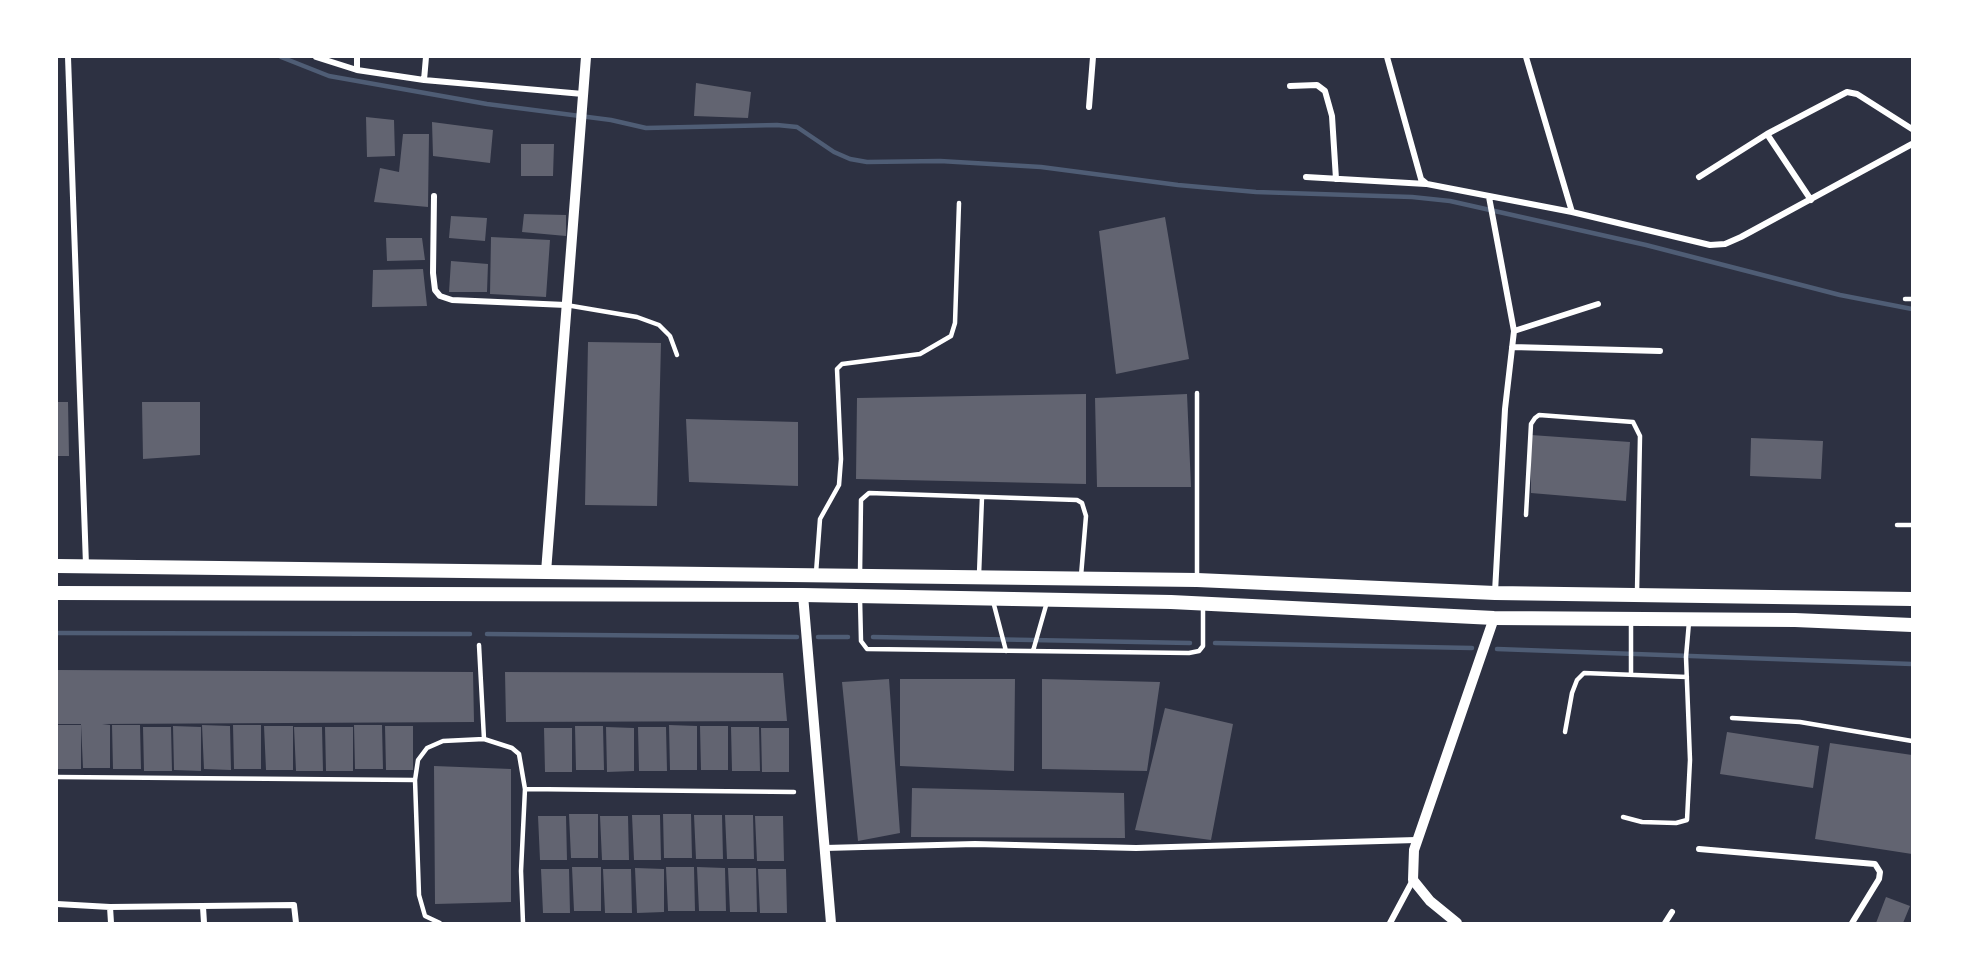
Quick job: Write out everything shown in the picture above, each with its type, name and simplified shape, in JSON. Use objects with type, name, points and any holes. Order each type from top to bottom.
[{"type":"main road","points":[[57,566],[979,576],[1197,580],[1495,593],[1912,599]]},
{"type":"main road","points":[[57,592],[992,598],[1203,603],[1494,618],[1795,620],[1912,625]]},
{"type":"street","points":[[68,57],[86,565]]},
{"type":"street","points":[[316,57],[357,70],[424,80],[583,97]]},
{"type":"street","points":[[357,57],[357,70]]},
{"type":"street","points":[[424,80],[426,57]]},
{"type":"street","points":[[546,572],[586,57]]},
{"type":"street","points":[[1089,107],[1093,57]]},
{"type":"street","points":[[1387,57],[1422,179],[1427,184]]},
{"type":"street","points":[[1526,57],[1572,212]]},
{"type":"street","points":[[1290,86],[1317,85],[1325,91],[1332,116],[1336,179]]},
{"type":"street","points":[[1700,177],[1767,134],[1850,92],[1912,129]]},
{"type":"street","points":[[1767,134],[1811,200]]},
{"type":"street","points":[[1306,177],[1427,184],[1572,212],[1714,245],[1741,237],[1912,144]]},
{"type":"street","points":[[434,196],[433,273],[435,290],[440,296],[452,300],[566,305]]},
{"type":"street","points":[[1489,197],[1515,331],[1505,409],[1495,593]]},
{"type":"street","points":[[1515,331],[1598,304]]},
{"type":"street","points":[[1512,347],[1660,351]]},
{"type":"street","points":[[803,595],[831,923]]},
{"type":"street","points":[[1390,923],[1413,880],[1416,840],[1494,618]]},
{"type":"street","points":[[825,848],[975,844],[1136,848],[1416,840]]},
{"type":"street","points":[[1699,849],[1875,864],[1880,872],[1879,879],[1852,923]]},
{"type":"street","points":[[1413,880],[1430,902],[1457,923]]},
{"type":"street","points":[[57,904],[110,907],[294,906],[296,923]]},
{"type":"street","points":[[110,907],[111,923]]},
{"type":"street","points":[[203,907],[204,923]]},
{"type":"street","points":[[1665,923],[1672,912]]},
{"type":"lane","points":[[816,575],[820,519],[839,485],[841,459],[837,369],[842,364],[920,354],[951,336],[955,323],[959,203]]},
{"type":"lane","points":[[1905,299],[1912,299]]},
{"type":"lane","points":[[566,305],[637,317],[658,325],[670,336],[676,355]]},
{"type":"lane","points":[[1197,393],[1197,580]]},
{"type":"lane","points":[[1526,515],[1531,424],[1535,417],[1539,415],[1633,422],[1640,436],[1637,594]]},
{"type":"lane","points":[[860,576],[861,500],[866,494],[1077,500],[1082,503],[1086,516],[1081,579]]},
{"type":"lane","points":[[979,576],[982,497]]},
{"type":"lane","points":[[1897,525],[1912,525]]},
{"type":"lane","points":[[860,596],[861,641],[867,649],[1005,648],[1194,652],[1203,646],[1203,603]]},
{"type":"lane","points":[[992,598],[1005,648]]},
{"type":"lane","points":[[1034,649],[1048,599]]},
{"type":"lane","points":[[1631,619],[1631,675]]},
{"type":"lane","points":[[1623,817],[1642,822],[1676,823],[1687,820],[1690,760],[1686,657],[1689,619]]},
{"type":"lane","points":[[479,645],[484,739]]},
{"type":"lane","points":[[1565,732],[1572,693],[1577,680],[1584,673],[1687,677]]},
{"type":"lane","points":[[1732,718],[1800,722],[1912,741]]},
{"type":"lane","points":[[440,923],[425,916],[419,895],[415,780],[418,760],[427,748],[443,741],[484,739],[512,748],[519,754],[525,789],[521,871],[523,923]]},
{"type":"lane","points":[[57,777],[415,780]]},
{"type":"lane","points":[[525,789],[794,792]]},
{"type":"building","points":[[696,83],[751,92],[748,118],[694,116]]},
{"type":"building","points":[[366,117],[394,120],[395,156],[367,157]]},
{"type":"building","points":[[432,122],[493,130],[490,163],[433,156]]},
{"type":"building","points":[[403,134],[429,134],[428,207],[374,202],[380,168],[399,172]]},
{"type":"building","points":[[521,144],[554,144],[553,176],[521,176]]},
{"type":"building","points":[[524,214],[566,215],[566,236],[522,232]]},
{"type":"building","points":[[451,216],[487,218],[485,241],[449,238]]},
{"type":"building","points":[[1165,217],[1189,359],[1116,374],[1099,231]]},
{"type":"building","points":[[491,237],[550,240],[546,297],[490,294]]},
{"type":"building","points":[[386,238],[422,238],[425,260],[387,261]]},
{"type":"building","points":[[451,261],[488,264],[487,292],[449,292]]},
{"type":"building","points":[[423,269],[427,306],[372,307],[373,270]]},
{"type":"building","points":[[588,342],[661,343],[657,506],[585,505]]},
{"type":"building","points":[[1086,394],[1086,484],[856,479],[857,398]]},
{"type":"building","points":[[1187,394],[1191,487],[1097,487],[1095,398]]},
{"type":"building","points":[[57,402],[68,402],[69,456],[57,456]]},
{"type":"building","points":[[142,402],[200,402],[200,455],[143,459]]},
{"type":"building","points":[[686,419],[798,422],[798,486],[689,482]]},
{"type":"building","points":[[1531,435],[1630,442],[1626,501],[1531,493]]},
{"type":"building","points":[[1751,438],[1823,441],[1821,479],[1750,476]]},
{"type":"building","points":[[57,670],[473,672],[474,722],[102,724],[110,725],[110,768],[83,768],[81,724],[57,724]]},
{"type":"building","points":[[505,672],[783,673],[787,721],[506,722]]},
{"type":"building","points":[[889,679],[900,833],[858,841],[842,682]]},
{"type":"building","points":[[900,679],[1015,679],[1014,771],[900,766]]},
{"type":"building","points":[[1042,679],[1160,682],[1147,771],[1042,769]]},
{"type":"building","points":[[1165,708],[1233,724],[1211,840],[1135,830]]},
{"type":"building","points":[[57,725],[81,725],[81,769],[57,769]]},
{"type":"building","points":[[112,725],[140,725],[141,769],[113,769]]},
{"type":"building","points":[[202,725],[230,726],[231,770],[204,769]]},
{"type":"building","points":[[233,725],[261,725],[261,769],[234,769]]},
{"type":"building","points":[[354,725],[382,725],[383,769],[355,769]]},
{"type":"building","points":[[669,725],[697,726],[697,770],[670,770]]},
{"type":"building","points":[[173,726],[201,727],[201,771],[174,770]]},
{"type":"building","points":[[264,726],[293,726],[293,770],[266,770]]},
{"type":"building","points":[[385,726],[413,726],[413,770],[386,770]]},
{"type":"building","points":[[575,726],[603,726],[604,770],[576,770]]},
{"type":"building","points":[[700,726],[728,726],[728,770],[701,770]]},
{"type":"building","points":[[143,727],[171,727],[172,771],[144,771]]},
{"type":"building","points":[[294,727],[322,727],[323,771],[296,771]]},
{"type":"building","points":[[325,727],[353,727],[353,771],[326,771]]},
{"type":"building","points":[[606,727],[634,728],[634,771],[607,772]]},
{"type":"building","points":[[638,727],[666,727],[667,771],[639,771]]},
{"type":"building","points":[[731,727],[759,727],[760,771],[732,771]]},
{"type":"building","points":[[544,728],[572,728],[572,772],[545,772]]},
{"type":"building","points":[[761,728],[789,728],[789,772],[762,772]]},
{"type":"building","points":[[1727,732],[1819,746],[1813,788],[1720,774]]},
{"type":"building","points":[[1830,743],[1912,755],[1912,854],[1815,839]]},
{"type":"building","points":[[434,766],[511,769],[511,902],[435,904]]},
{"type":"building","points":[[912,788],[1124,793],[1125,838],[911,837]]},
{"type":"building","points":[[569,814],[598,814],[598,858],[571,858]]},
{"type":"building","points":[[663,814],[691,814],[692,858],[664,858]]},
{"type":"building","points":[[632,815],[660,815],[661,860],[634,860]]},
{"type":"building","points":[[694,815],[722,815],[723,859],[696,859]]},
{"type":"building","points":[[725,815],[753,815],[754,859],[727,859]]},
{"type":"building","points":[[538,816],[566,816],[567,860],[540,860]]},
{"type":"building","points":[[600,816],[628,816],[629,860],[602,860]]},
{"type":"building","points":[[755,816],[783,816],[784,861],[757,861]]},
{"type":"building","points":[[572,867],[601,867],[601,911],[574,911]]},
{"type":"building","points":[[666,867],[694,867],[695,911],[668,911]]},
{"type":"building","points":[[697,867],[725,868],[726,911],[699,911]]},
{"type":"building","points":[[635,868],[664,869],[664,912],[637,913]]},
{"type":"building","points":[[728,868],[756,868],[757,912],[730,912]]},
{"type":"building","points":[[541,869],[569,869],[570,913],[543,913]]},
{"type":"building","points":[[603,869],[631,869],[632,913],[605,913]]},
{"type":"building","points":[[758,869],[786,869],[787,913],[760,913]]},
{"type":"building","points":[[1886,897],[1910,906],[1903,923],[1876,923]]},
{"type":"waterway","points":[[281,57],[329,76],[487,104],[611,120],[646,128],[777,125],[797,127],[834,152],[850,159],[867,162],[940,161],[1041,167],[1178,185],[1256,192],[1412,197],[1450,201],[1646,245],[1840,295],[1912,309]]},
{"type":"waterway","points":[[57,633],[470,634]]},
{"type":"waterway","points":[[487,634],[797,637]]},
{"type":"waterway","points":[[818,637],[848,637]]},
{"type":"waterway","points":[[873,637],[1190,643]]},
{"type":"waterway","points":[[1215,643],[1472,648]]},
{"type":"waterway","points":[[1497,649],[1912,664]]}]
